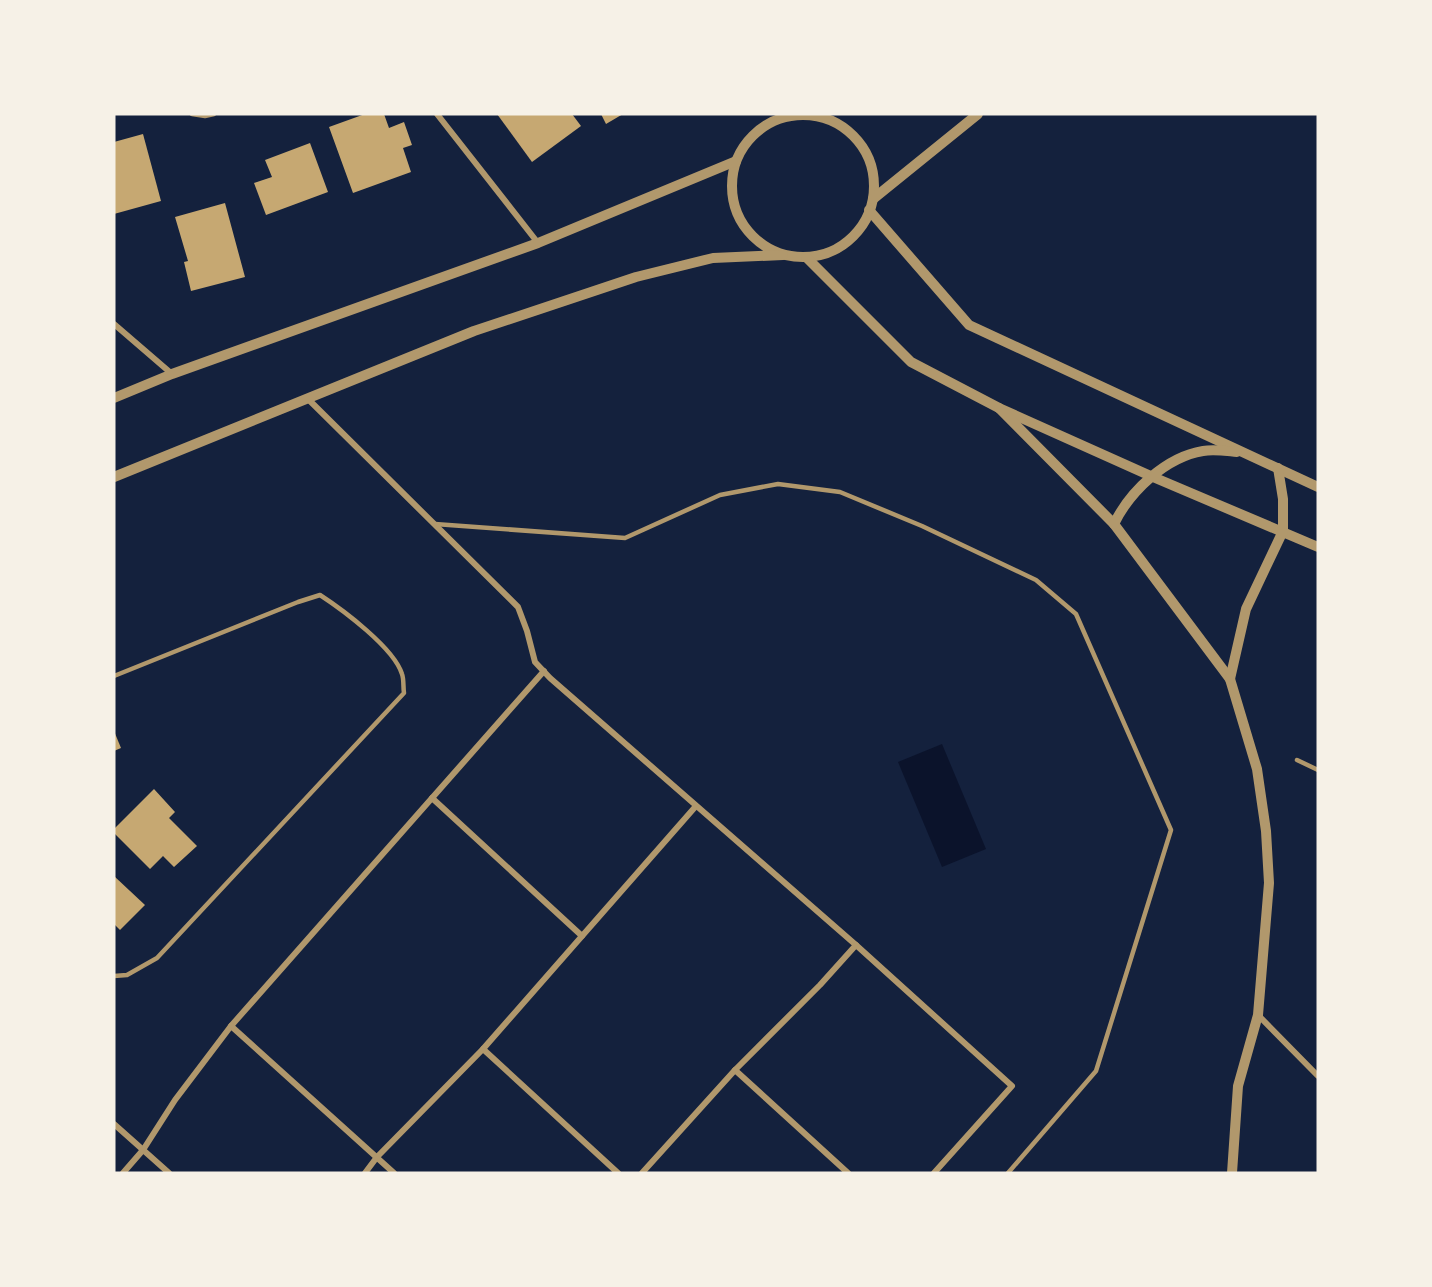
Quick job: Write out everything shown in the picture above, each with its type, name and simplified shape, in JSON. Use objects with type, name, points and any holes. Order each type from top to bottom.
[{"type":"street","points":[[437,114],[538,243]]},
{"type":"street","points":[[114,477],[474,331],[636,276],[713,258],[783,255],[806,257],[830,252],[849,240],[864,222],[871,205],[873,175],[865,152],[850,133],[829,120],[806,114],[783,117],[763,127],[747,142],[736,161],[732,184],[735,207],[745,229],[762,244],[783,255]]},
{"type":"street","points":[[871,205],[978,114]]},
{"type":"street","points":[[114,398],[172,374],[538,243],[736,161]]},
{"type":"street","points":[[871,205],[969,325],[1318,487]]},
{"type":"street","points":[[806,257],[911,362],[999,408],[1318,547]]},
{"type":"street","points":[[114,324],[172,374]]},
{"type":"street","points":[[308,399],[518,607],[535,662],[544,671],[576,702],[856,945],[1012,1086],[934,1173]]},
{"type":"street","points":[[999,408],[1114,524],[1230,679],[1257,769],[1266,831],[1269,883],[1258,1015],[1238,1086],[1232,1173]]},
{"type":"street","points":[[1114,524],[1127,502],[1153,477],[1180,458],[1205,450],[1245,453]]},
{"type":"street","points":[[1230,679],[1245,609],[1283,531],[1283,499],[1278,468]]},
{"type":"street","points":[[123,1173],[143,1150],[176,1100],[231,1026],[544,671]]},
{"type":"street","points":[[432,798],[582,936]]},
{"type":"street","points":[[365,1173],[483,1049],[696,806]]},
{"type":"street","points":[[642,1173],[735,1070],[820,985],[856,945]]},
{"type":"street","points":[[1258,1015],[1318,1076]]},
{"type":"street","points":[[231,1026],[394,1173]]},
{"type":"street","points":[[483,1049],[618,1173]]},
{"type":"street","points":[[735,1070],[848,1173]]},
{"type":"street","points":[[114,1124],[169,1173]]},
{"type":"lane","points":[[192,114],[205,116],[214,114]]},
{"type":"lane","points":[[435,524],[626,538],[720,495],[778,484],[840,492],[922,526],[1036,580],[1076,614],[1171,830],[1096,1071],[1008,1173]]},
{"type":"lane","points":[[114,676],[320,595],[340,608],[388,651],[402,674],[404,693],[157,958],[127,975],[114,976]]},
{"type":"lane","points":[[1297,760],[1318,770]]},
{"type":"water","points":[[942,744],[986,849],[942,867],[898,762]]},
{"type":"building","points":[[365,114],[384,114],[389,128],[404,122],[412,145],[403,148],[411,172],[353,193],[329,127]]},
{"type":"building","points":[[497,114],[572,114],[581,126],[532,162]]},
{"type":"building","points":[[601,114],[623,114],[606,124]]},
{"type":"building","points":[[143,134],[161,201],[114,214],[114,142]]},
{"type":"building","points":[[310,143],[328,192],[266,215],[254,183],[272,177],[265,160]]},
{"type":"building","points":[[225,203],[245,277],[191,291],[184,262],[188,261],[175,217]]},
{"type":"building","points":[[114,731],[121,748],[114,751]]},
{"type":"building","points":[[154,789],[175,812],[169,818],[197,846],[174,867],[163,856],[150,869],[114,833],[114,829]]},
{"type":"building","points":[[114,876],[145,905],[120,930],[114,924]]}]
